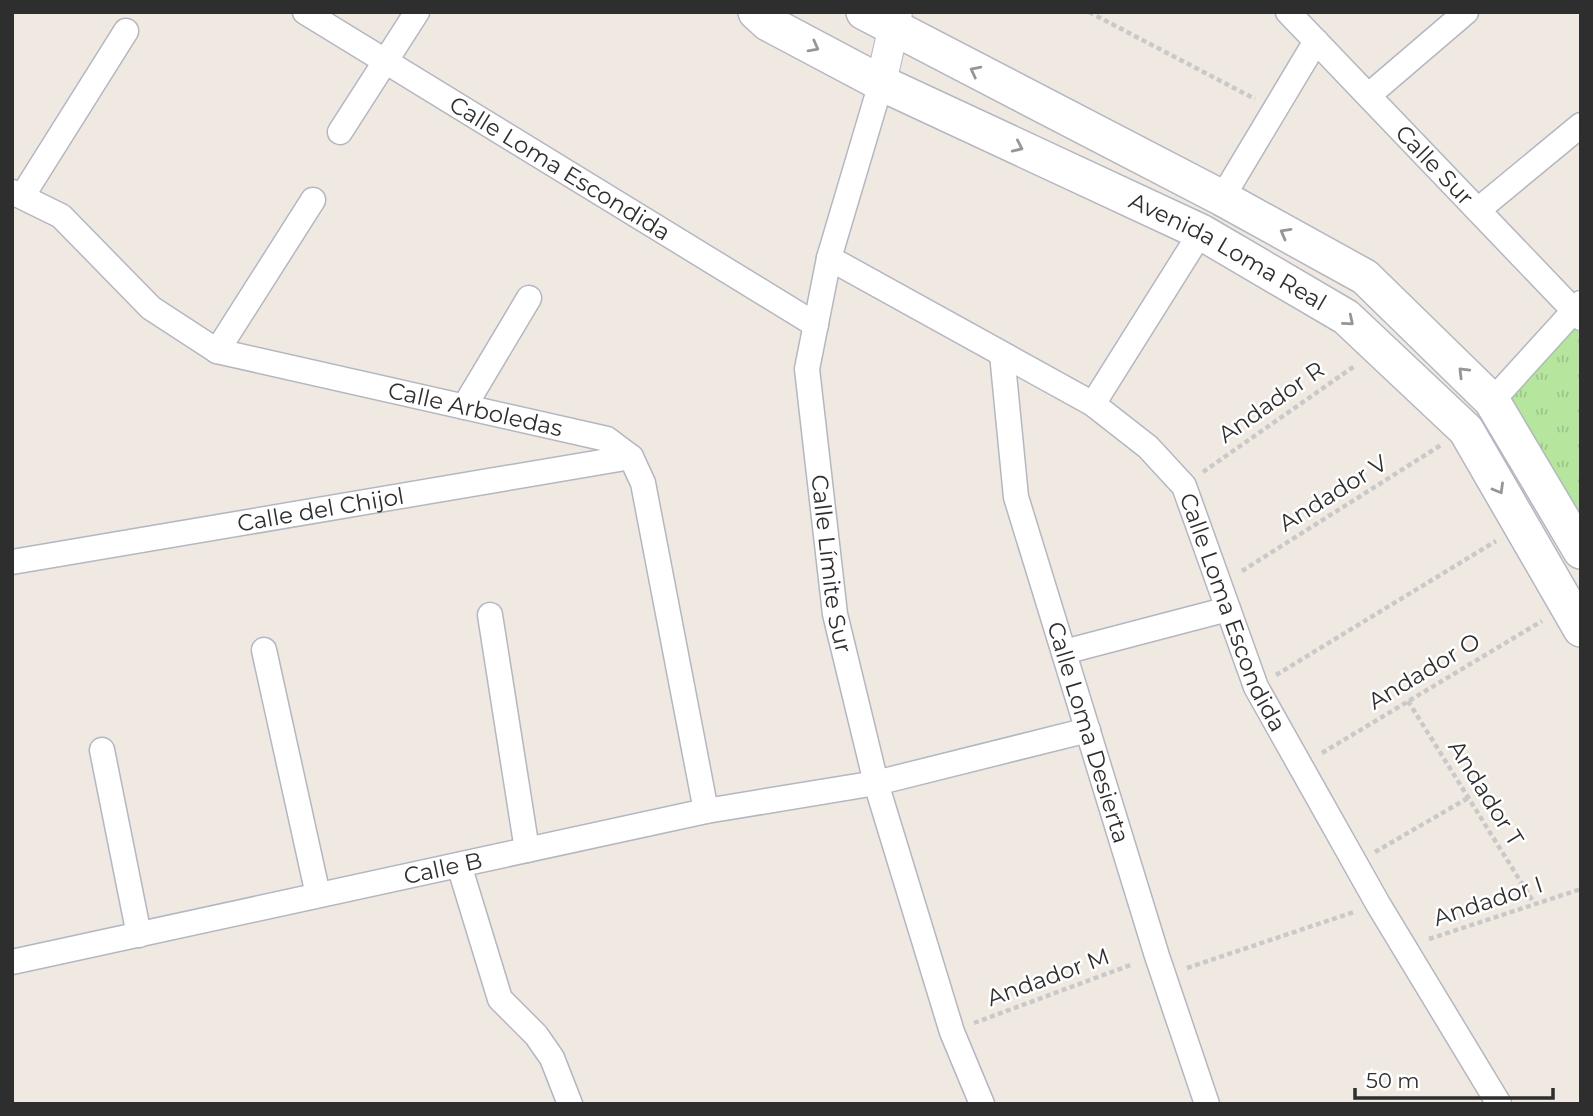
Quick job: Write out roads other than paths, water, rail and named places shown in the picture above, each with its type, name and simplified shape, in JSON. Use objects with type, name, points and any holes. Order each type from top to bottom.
[{"type":"main road","name":"Avenida Loma Real","points":[[754,16],[881,83],[1201,232],[1346,317],[1466,430],[1574,618]]},
{"type":"main road","name":"Avenida Loma Real","points":[[885,18],[1365,277],[1492,401],[1581,551]]},
{"type":"main road","points":[[1520,526],[1554,506]]},
{"type":"street","name":"Calle Loma Escondida","points":[[305,12],[816,325]]},
{"type":"street","points":[[340,132],[417,12]]},
{"type":"street","name":"Calle Sur","points":[[1288,12],[1578,311]]},
{"type":"street","points":[[1369,96],[1466,12]]},
{"type":"street","name":"Calle Límite Sur","points":[[885,18],[881,83],[829,258],[807,369],[835,614],[876,783],[952,1032],[982,1104]]},
{"type":"street","points":[[18,194],[126,31]]},
{"type":"street","points":[[1222,198],[1316,41]]},
{"type":"street","points":[[1478,210],[1581,125]]},
{"type":"street","name":"Calle Arboledas","points":[[18,194],[61,216],[151,308],[218,351],[607,439],[631,457]]},
{"type":"street","points":[[218,351],[313,200]]},
{"type":"street","points":[[1093,404],[1201,232]]},
{"type":"street","name":"Calle Loma Escondida","points":[[829,258],[1093,404],[1148,447],[1184,485],[1256,687],[1378,904],[1499,1104]]},
{"type":"street","points":[[464,407],[529,298]]},
{"type":"street","points":[[1492,401],[1578,311]]},
{"type":"street","name":"Calle Loma Desierta","points":[[1002,354],[1016,497],[1160,966],[1207,1104]]},
{"type":"street","points":[[631,457],[643,483],[706,811]]},
{"type":"street","name":"Calle del Chijol","points":[[12,562],[631,457]]},
{"type":"street","points":[[1064,652],[1228,609]]},
{"type":"street","points":[[490,615],[527,850]]},
{"type":"street","points":[[264,650],[318,895]]},
{"type":"street","name":"Calle B","points":[[12,962],[706,811],[876,783],[1088,730]]},
{"type":"street","points":[[102,750],[139,935]]},
{"type":"street","points":[[459,865],[500,999],[536,1035],[552,1058],[570,1104]]}]
